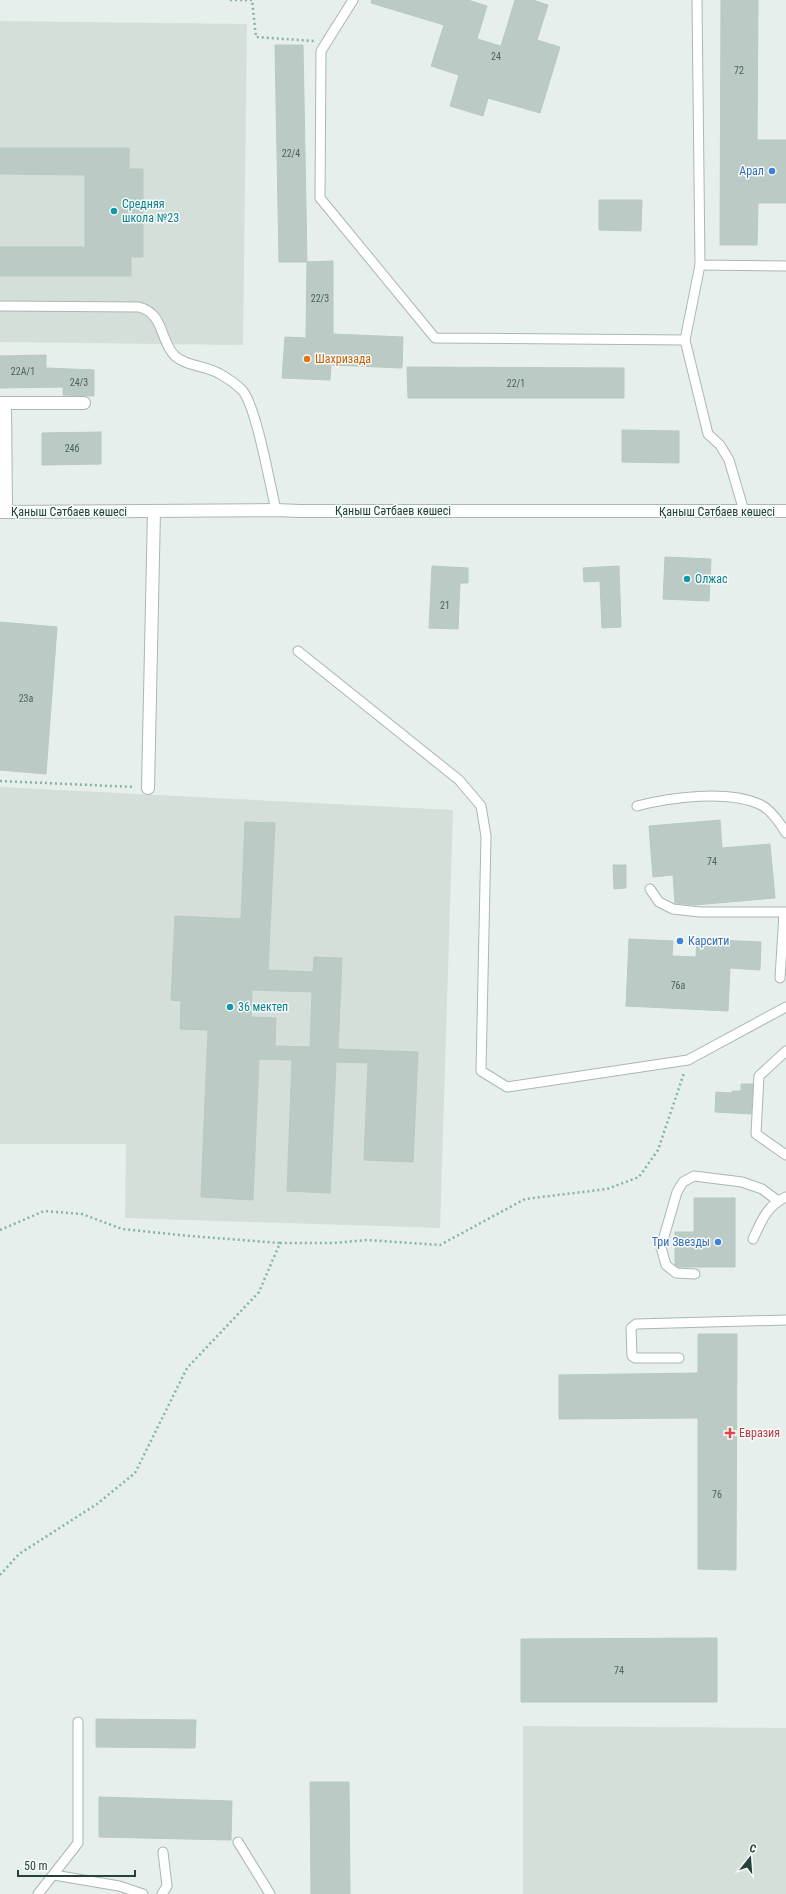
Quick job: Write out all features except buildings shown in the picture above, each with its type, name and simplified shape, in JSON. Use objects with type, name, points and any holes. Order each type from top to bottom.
[{"type":"street","points":[[3,512],[2,403],[84,403]]},
{"type":"street","name":"Қаныш Сәтбаев көшесі","points":[[3,512],[276,510],[786,511]]},
{"type":"street","points":[[148,788],[154,511]]},
{"type":"lane","points":[[352,0],[321,51],[320,198],[435,338],[685,340]]},
{"type":"lane","points":[[697,0],[700,265],[685,340],[708,434],[720,445],[729,460],[744,511]]},
{"type":"lane","points":[[700,265],[786,266]]},
{"type":"lane","points":[[0,306],[139,308],[147,310],[157,318],[169,349],[176,357],[187,363],[219,373],[242,391],[252,408],[276,510]]},
{"type":"lane","points":[[298,651],[459,780],[481,806],[486,836],[481,1071],[507,1087],[688,1060],[786,1007]]},
{"type":"lane","points":[[637,806],[653,802],[713,796],[743,799],[761,804],[778,820],[786,833]]},
{"type":"lane","points":[[650,889],[659,902],[673,909],[700,912],[744,911],[785,913],[780,978]]},
{"type":"lane","points":[[786,1051],[759,1076],[756,1134],[786,1155]]},
{"type":"lane","points":[[695,1274],[676,1273],[666,1266],[661,1247],[677,1192],[683,1182],[694,1176],[742,1182],[782,1199],[769,1209],[753,1239]]},
{"type":"lane","points":[[679,1358],[635,1358],[632,1356],[632,1328],[636,1324],[786,1320]]},
{"type":"lane","points":[[38,1894],[78,1843],[78,1722]]},
{"type":"lane","points":[[238,1842],[270,1894]]},
{"type":"lane","points":[[162,1894],[166,1886],[163,1852]]},
{"type":"lane","points":[[54,1875],[119,1886],[142,1894]]},
{"type":"path","points":[[230,0],[252,0],[256,37],[326,42]]},
{"type":"path","points":[[0,781],[148,788]]},
{"type":"path","points":[[0,1230],[44,1211],[82,1214],[122,1229],[190,1236],[280,1243],[367,1240],[440,1245],[525,1199],[607,1189],[639,1177],[658,1150],[688,1060]]},
{"type":"path","points":[[0,1575],[19,1554],[97,1504],[135,1473],[187,1368],[259,1292],[280,1243]]},
{"type":"shaded area","points":[[0,21],[247,24],[243,345],[0,342]]},
{"type":"shaded area","points":[[0,787],[453,810],[440,1228],[125,1218],[126,1144],[0,1144]]},
{"type":"shaded area","points":[[523,1726],[786,1728],[786,1894],[523,1894]]},
{"type":"place","name":"Арал","points":[[772,171]]},
{"type":"place","name":"Средняя школа №23","points":[[114,211]]},
{"type":"place","name":"Шахризада","points":[[307,359]]},
{"type":"place","name":"Олжас","points":[[687,579]]},
{"type":"place","name":"Карсити","points":[[680,941]]},
{"type":"place","name":"36 мектеп","points":[[230,1007]]},
{"type":"place","name":"Три Звезды","points":[[718,1242]]},
{"type":"place","name":"Евразия","points":[[730,1433]]}]
